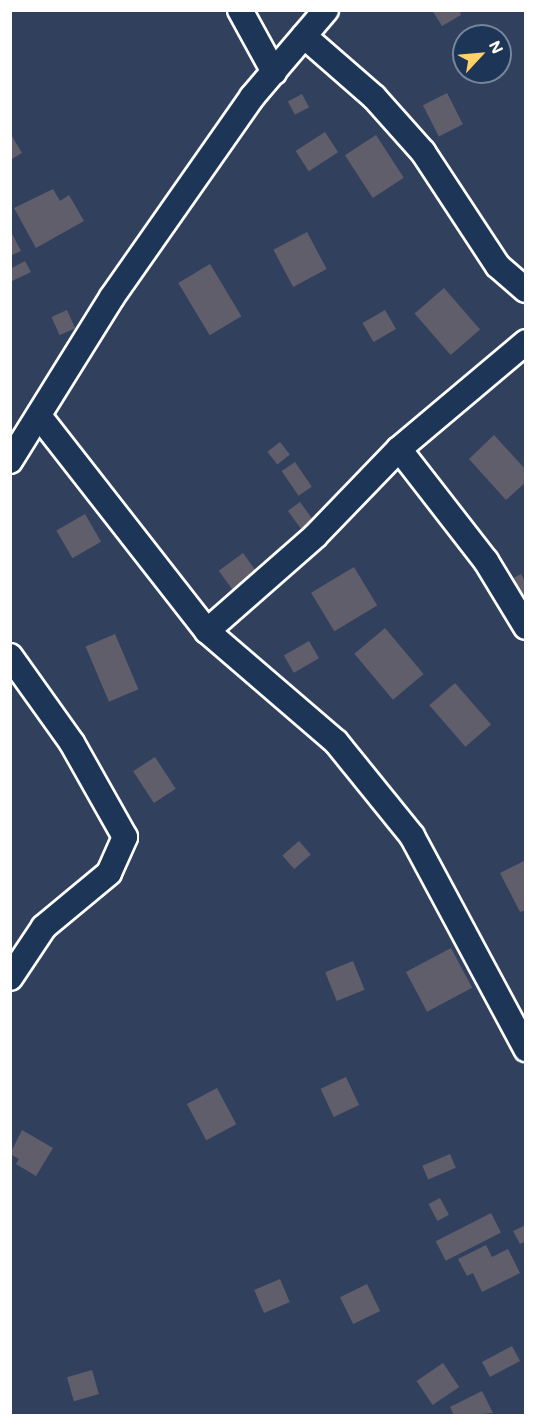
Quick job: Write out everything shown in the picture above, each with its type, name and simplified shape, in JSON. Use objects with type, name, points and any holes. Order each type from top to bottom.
[{"type":"street","points":[[240,10],[274,72]]},
{"type":"street","points":[[10,461],[112,297],[274,72],[326,10]]},
{"type":"street","points":[[304,36],[374,97],[423,152],[498,266],[525,290]]},
{"type":"street","points":[[207,631],[315,536],[399,449],[525,342]]},
{"type":"street","points":[[39,416],[207,631],[336,742],[412,836],[525,1049]]},
{"type":"street","points":[[399,449],[486,561],[525,627]]},
{"type":"street","points":[[10,656],[72,743],[125,837],[110,873],[44,927],[10,978]]},
{"type":"building","points":[[432,10],[459,10],[461,15],[442,26]]},
{"type":"building","points":[[447,93],[463,124],[439,136],[423,105]]},
{"type":"building","points":[[302,94],[309,107],[295,115],[288,102]]},
{"type":"building","points":[[325,132],[338,152],[309,171],[296,151]]},
{"type":"building","points":[[10,133],[22,153],[10,160]]},
{"type":"building","points":[[376,135],[404,178],[373,198],[345,155]]},
{"type":"building","points":[[53,189],[60,201],[69,195],[84,221],[36,248],[14,208]]},
{"type":"building","points":[[10,230],[21,251],[10,256]]},
{"type":"building","points":[[307,232],[327,269],[293,287],[273,250]]},
{"type":"building","points":[[25,261],[31,272],[10,282],[10,269]]},
{"type":"building","points":[[210,264],[241,316],[210,335],[178,283]]},
{"type":"building","points":[[444,288],[480,330],[451,355],[415,314]]},
{"type":"building","points":[[67,310],[75,328],[60,335],[51,317]]},
{"type":"building","points":[[385,310],[396,329],[373,342],[362,323]]},
{"type":"building","points":[[494,435],[526,470],[526,482],[506,500],[469,459]]},
{"type":"building","points":[[280,442],[290,455],[277,464],[267,452]]},
{"type":"building","points":[[295,462],[312,487],[299,496],[282,471]]},
{"type":"building","points":[[300,502],[315,523],[303,532],[288,511]]},
{"type":"building","points":[[85,514],[101,542],[72,558],[56,530]]},
{"type":"building","points":[[243,553],[262,579],[238,597],[219,571]]},
{"type":"building","points":[[354,567],[377,606],[334,631],[311,593]]},
{"type":"building","points":[[521,574],[526,583],[523,604],[510,580]]},
{"type":"building","points":[[385,628],[424,674],[393,700],[354,654]]},
{"type":"building","points":[[115,634],[138,689],[109,702],[86,647]]},
{"type":"building","points":[[309,641],[319,658],[294,673],[284,656]]},
{"type":"building","points":[[455,683],[491,725],[465,747],[429,705]]},
{"type":"building","points":[[155,757],[176,789],[154,803],[133,771]]},
{"type":"building","points":[[299,841],[311,855],[294,869],[282,855]]},
{"type":"building","points":[[526,860],[526,910],[520,912],[500,873]]},
{"type":"building","points":[[451,948],[472,988],[427,1012],[406,972]]},
{"type":"building","points":[[353,961],[365,990],[337,1001],[325,972]]},
{"type":"building","points":[[346,1077],[359,1105],[334,1117],[321,1089]]},
{"type":"building","points":[[217,1088],[236,1124],[206,1140],[187,1104]]},
{"type":"building","points":[[22,1130],[53,1148],[36,1176],[16,1164],[19,1159],[10,1154]]},
{"type":"building","points":[[450,1154],[456,1168],[428,1180],[422,1166]]},
{"type":"building","points":[[440,1198],[449,1215],[437,1221],[429,1204]]},
{"type":"building","points":[[491,1213],[501,1233],[446,1261],[436,1241]]},
{"type":"building","points":[[526,1225],[526,1241],[520,1244],[513,1231]]},
{"type":"building","points":[[486,1245],[492,1257],[508,1249],[520,1273],[482,1292],[473,1273],[467,1276],[458,1259]]},
{"type":"building","points":[[280,1279],[290,1302],[264,1313],[254,1290]]},
{"type":"building","points":[[367,1284],[380,1311],[353,1324],[340,1297]]},
{"type":"building","points":[[512,1346],[520,1361],[490,1377],[482,1362]]},
{"type":"building","points":[[443,1363],[459,1387],[433,1405],[416,1381]]},
{"type":"building","points":[[92,1370],[99,1394],[74,1401],[67,1377]]},
{"type":"building","points":[[482,1391],[493,1413],[454,1416],[450,1407]]}]
